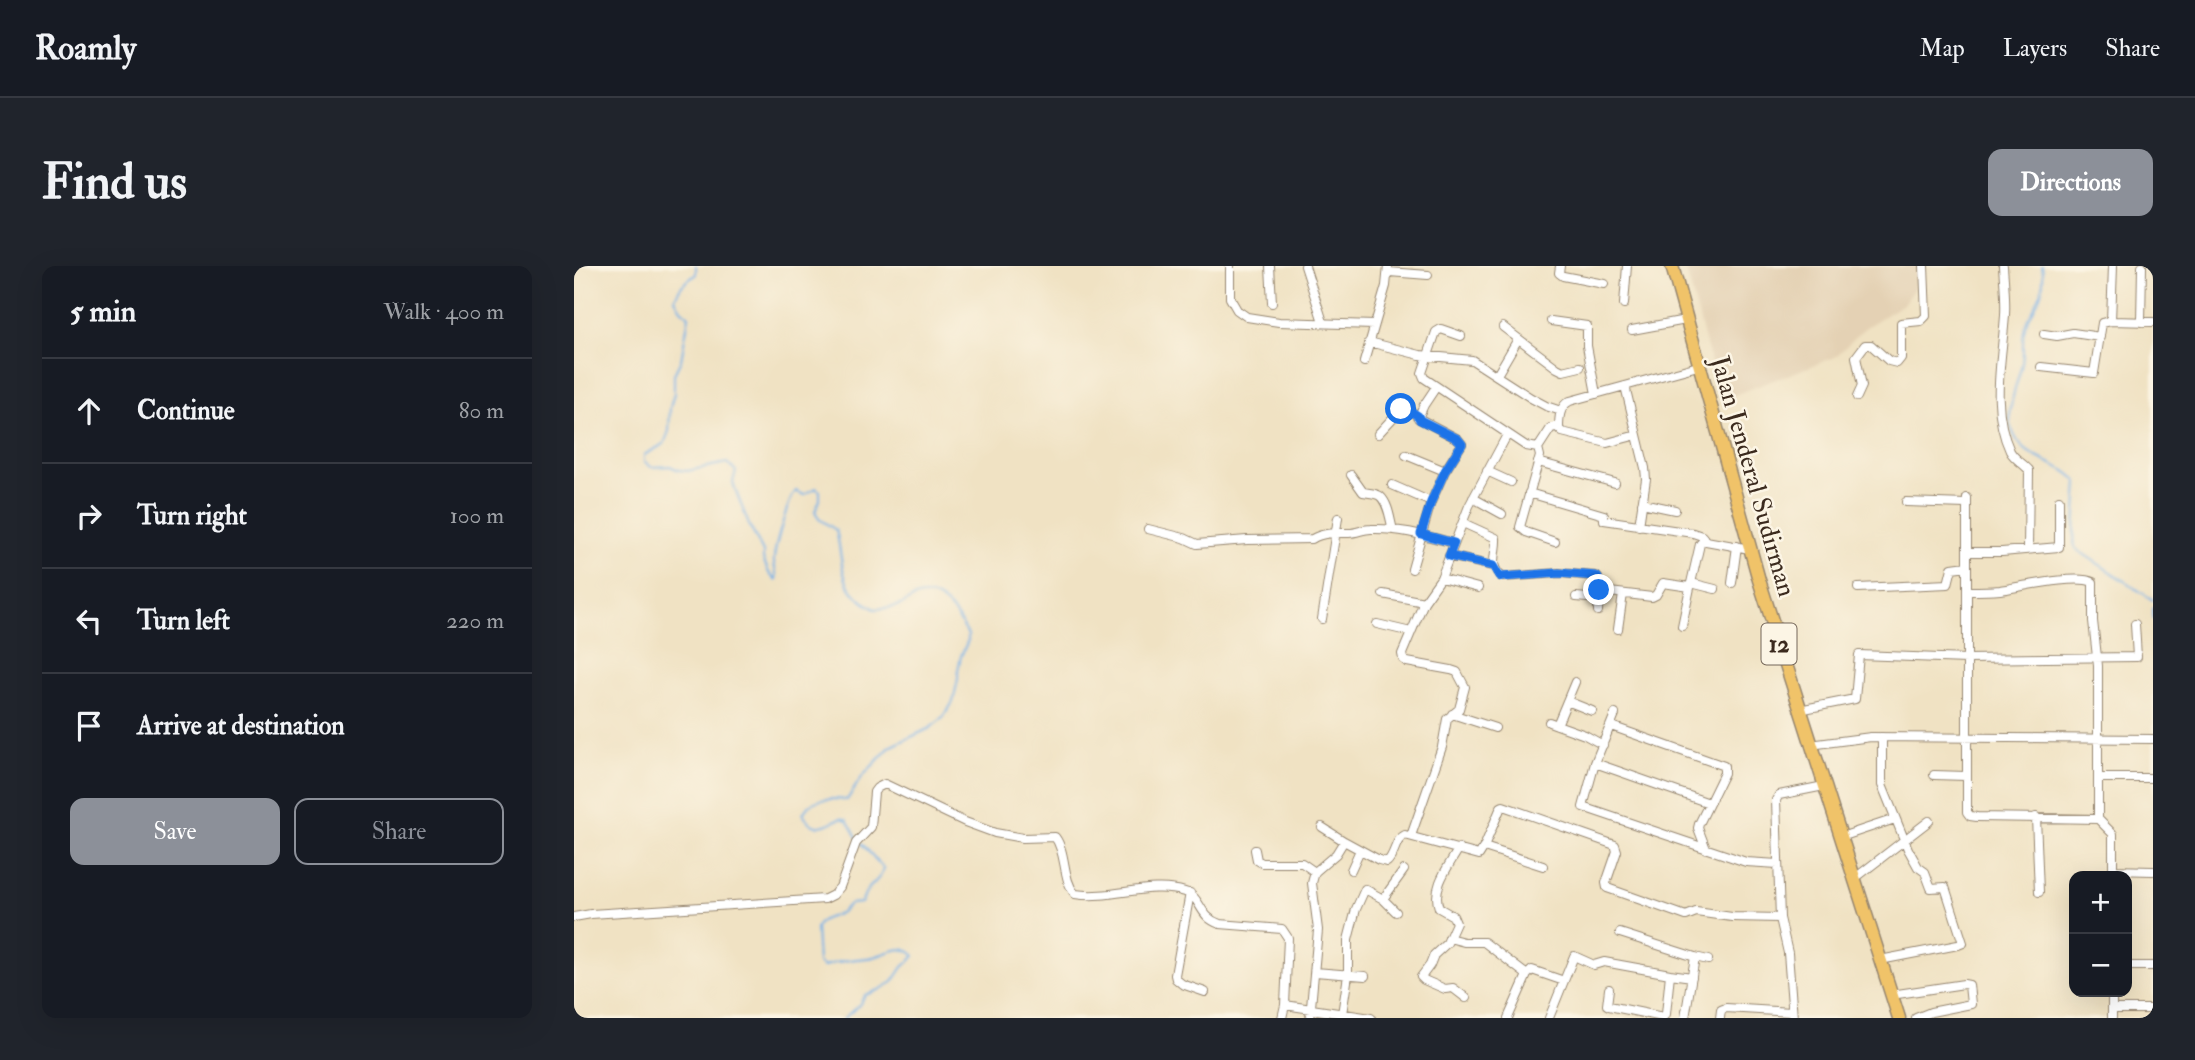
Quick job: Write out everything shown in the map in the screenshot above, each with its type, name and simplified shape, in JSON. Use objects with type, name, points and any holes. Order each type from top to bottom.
[{"type":"highway","name":"Jalan Jenderal Sudirman","points":[[1672,266],[1751,549],[1899,1018]]},
{"type":"street","points":[[1230,266],[1230,298],[1237,310],[1253,319],[1374,325]]},
{"type":"street","points":[[1270,266],[1272,303]]},
{"type":"street","points":[[1305,266],[1323,322]]},
{"type":"street","points":[[1560,266],[1559,273],[1563,276],[1604,284]]},
{"type":"street","points":[[1624,304],[1627,266]]},
{"type":"street","points":[[1857,397],[1862,386],[1856,357],[1865,345],[1871,345],[1889,361],[1897,363],[1901,358],[1901,323],[1921,321],[1926,316],[1924,266]]},
{"type":"street","points":[[2003,266],[2005,315],[1999,404],[2001,421],[2011,452],[2029,470],[2028,549]]},
{"type":"street","points":[[2110,321],[2113,266]]},
{"type":"street","points":[[2141,322],[2142,266]]},
{"type":"street","points":[[1364,362],[1388,269],[1428,275]]},
{"type":"street","points":[[1551,320],[1587,326],[1587,346],[1596,394]]},
{"type":"street","points":[[1632,330],[1686,320]]},
{"type":"street","points":[[2041,367],[2093,374],[2102,323],[2153,322]]},
{"type":"street","points":[[1503,327],[1557,368],[1563,371],[1580,367]]},
{"type":"street","points":[[1461,336],[1438,329],[1423,376],[1507,435],[1526,446],[1538,448]]},
{"type":"street","points":[[2044,334],[2073,333],[2100,337]]},
{"type":"street","points":[[1497,375],[1517,339]]},
{"type":"street","points":[[1369,342],[1428,356],[1472,360],[1546,406],[1562,411]]},
{"type":"street","points":[[1637,435],[1606,443],[1562,432],[1559,426],[1562,411],[1566,403],[1698,366]]},
{"type":"street","points":[[1625,386],[1646,474],[1639,526]]},
{"type":"street","points":[[1418,416],[1436,387]]},
{"type":"street","points":[[1378,434],[1404,407],[1423,422],[1461,441],[1461,446],[1445,471],[1431,502],[1412,569]]},
{"type":"street","points":[[1538,448],[1551,428],[1559,426]]},
{"type":"street","points":[[1411,836],[1442,747],[1447,719],[1460,709],[1465,687],[1462,679],[1451,670],[1404,660],[1402,654],[1424,602],[1441,578],[1473,498],[1507,435]]},
{"type":"street","points":[[1538,448],[1540,454],[1520,527],[1526,532],[1555,542]]},
{"type":"street","points":[[1406,454],[1445,471]]},
{"type":"street","points":[[1538,462],[1615,484]]},
{"type":"street","points":[[1487,471],[1511,482]]},
{"type":"street","points":[[1351,475],[1363,492],[1377,494],[1383,500],[1392,530]]},
{"type":"street","points":[[1392,485],[1431,502]]},
{"type":"street","points":[[1529,493],[1605,515],[1604,520],[1693,533],[1706,541]]},
{"type":"street","points":[[1473,498],[1502,514]]},
{"type":"street","points":[[1966,552],[2059,546],[2059,500]]},
{"type":"street","points":[[1906,502],[1966,501],[1967,812],[1970,816],[2098,819],[2113,834],[2113,871]]},
{"type":"street","points":[[1642,503],[1675,510]]},
{"type":"street","points":[[1322,619],[1338,518]]},
{"type":"street","points":[[1463,523],[1496,538],[1493,566],[1499,576],[1559,573],[1596,576],[1598,611]]},
{"type":"street","points":[[1148,529],[1197,544],[1313,539],[1336,532],[1351,533],[1374,529],[1421,534],[1454,543]]},
{"type":"street","points":[[1682,626],[1701,542],[1751,549]]},
{"type":"street","points":[[1732,583],[1737,546]]},
{"type":"street","points":[[1449,556],[1493,566]]},
{"type":"street","points":[[1857,588],[1946,584],[1950,581],[1952,568],[1966,566]]},
{"type":"street","points":[[1441,578],[1478,588]]},
{"type":"street","points":[[1967,591],[2091,580],[2094,583],[2093,621],[2097,657],[2099,739],[2098,819]]},
{"type":"street","points":[[1576,597],[1623,594],[1654,597],[1664,583],[1714,589]]},
{"type":"street","points":[[1383,594],[1424,602]]},
{"type":"street","points":[[1618,629],[1623,594]]},
{"type":"street","points":[[1377,624],[1411,632]]},
{"type":"street","points":[[1800,710],[1855,699],[1859,655],[1967,659],[2137,657],[2135,624]]},
{"type":"street","points":[[1575,682],[1553,724],[1585,735],[1603,745]]},
{"type":"street","points":[[1567,701],[1592,711]]},
{"type":"street","points":[[1452,714],[1495,728]]},
{"type":"street","points":[[1615,714],[1595,763],[1583,804],[1586,810],[1746,862],[1778,864]]},
{"type":"street","points":[[1611,726],[1724,766],[1724,773],[1698,828],[1706,849]]},
{"type":"street","points":[[1811,745],[1882,737],[2153,739]]},
{"type":"street","points":[[1880,960],[1963,943],[1945,887],[1931,888],[1895,818],[1882,782],[1882,737]]},
{"type":"street","points":[[1595,763],[1709,803]]},
{"type":"street","points":[[1934,775],[1966,776]]},
{"type":"street","points":[[2098,778],[2153,778]]},
{"type":"street","points":[[574,918],[591,914],[825,899],[834,895],[840,887],[856,843],[872,824],[874,792],[885,784],[965,822],[995,833],[1023,838],[1055,837],[1071,890],[1078,895],[1167,889],[1190,893],[1211,921],[1285,931],[1288,939],[1282,1018]]},
{"type":"street","points":[[1720,1018],[1721,1010],[1727,1009],[1793,1015],[1788,953],[1780,918],[1777,797],[1824,786]]},
{"type":"street","points":[[1322,827],[1360,850],[1387,862],[1399,838],[1405,835],[1479,855],[1503,806],[1615,845],[1617,848],[1606,883],[1607,888],[1686,916],[1696,912],[1732,917],[1780,918]]},
{"type":"street","points":[[2036,817],[2039,892]]},
{"type":"street","points":[[1840,836],[1895,818]]},
{"type":"street","points":[[1854,879],[1929,821]]},
{"type":"street","points":[[1311,1014],[1318,930],[1312,883],[1315,872],[1336,853],[1344,841]]},
{"type":"street","points":[[1484,847],[1543,866]]},
{"type":"street","points":[[1459,848],[1443,875],[1437,892],[1439,908],[1456,920],[1445,946],[1434,955],[1422,978],[1445,989],[1452,987],[1466,998]]},
{"type":"street","points":[[1255,850],[1257,860],[1262,863],[1302,863],[1315,872]]},
{"type":"street","points":[[1351,870],[1360,850]]},
{"type":"street","points":[[1383,899],[1404,870]]},
{"type":"street","points":[[2132,872],[2153,870]]},
{"type":"street","points":[[1342,1014],[1348,975],[1348,940],[1359,902],[1366,889],[1383,899],[1396,912]]},
{"type":"street","points":[[1190,893],[1175,975],[1182,984],[1205,992]]},
{"type":"street","points":[[1620,933],[1709,960]]},
{"type":"street","points":[[1449,938],[1464,942],[1484,942],[1527,975]]},
{"type":"street","points":[[1549,1018],[1575,956],[1595,965],[1604,962],[1692,977]]},
{"type":"street","points":[[1685,1018],[1695,957]]},
{"type":"street","points":[[2132,966],[2153,966]]},
{"type":"street","points":[[1508,1018],[1527,975],[1532,970],[1564,981]]},
{"type":"street","points":[[1315,972],[1365,976]]},
{"type":"street","points":[[1609,989],[1608,1006],[1661,1017],[1665,1016],[1670,974]]},
{"type":"street","points":[[1891,995],[1969,985],[1971,1004],[1931,1012],[1916,1018]]},
{"type":"street","points":[[1285,1005],[1311,1014],[1371,1018]]},
{"type":"street","points":[[2112,1014],[2153,1009]]},
{"type":"shaded area","points":[[1685,266],[1920,266],[1920,280],[1903,304],[1866,327],[1835,357],[1721,400]]},
{"type":"waterway","points":[[696,266],[696,275],[683,285],[675,299],[689,316],[681,360],[674,374],[669,431],[664,444],[644,455],[644,461],[651,467],[670,466],[687,471],[727,463],[736,471],[733,482],[735,489],[763,552],[769,573],[776,581],[775,553],[789,503],[796,491],[804,495],[816,488],[820,491],[820,500],[815,511],[819,519],[836,530],[844,575],[862,601],[875,609],[900,605],[918,596],[935,597],[948,606],[968,635],[961,656],[953,702],[943,718],[930,728],[890,747],[861,778],[847,800],[828,799],[806,808],[803,814],[816,826],[841,818],[847,820],[858,839]]},
{"type":"waterway","points":[[2042,266],[2041,292],[2024,331],[2022,363],[2010,412],[2012,431],[2030,453],[2064,470],[2078,482],[2074,543],[2076,549],[2153,600]]},
{"type":"waterway","points":[[2153,608],[2153,619]]},
{"type":"waterway","points":[[844,1018],[859,1005],[865,995],[893,982],[915,956],[910,951],[898,949],[823,967],[818,963],[818,924],[840,913],[849,904],[861,903],[884,869],[861,843]]},
{"type":"route","points":[[1401,409],[1406,408],[1420,420],[1458,439],[1462,444],[1445,471],[1421,534],[1454,543],[1449,556],[1493,566],[1502,577],[1559,573],[1597,576],[1599,590]]}]
